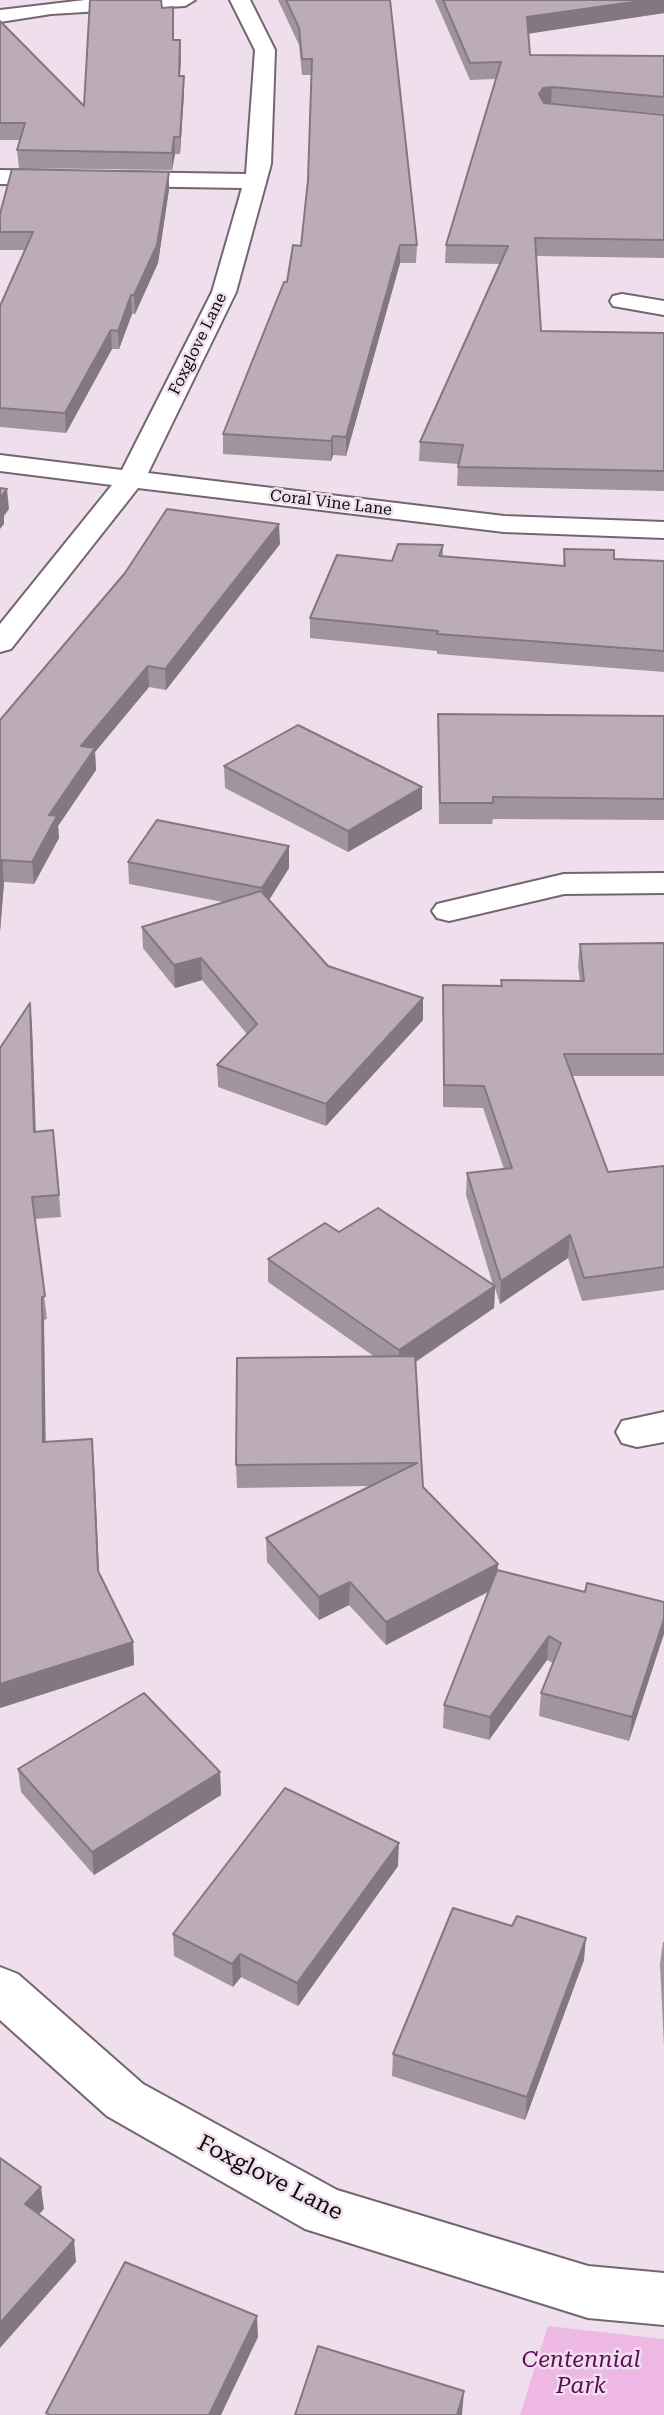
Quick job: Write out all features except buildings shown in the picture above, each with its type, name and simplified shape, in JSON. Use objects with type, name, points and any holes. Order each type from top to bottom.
[{"type":"street","points":[[0,16],[51,8],[185,0]]},
{"type":"street","name":"Foxglove Lane","points":[[0,643],[131,479],[224,292],[260,164],[265,50],[240,0]]},
{"type":"street","points":[[0,177],[255,181]]},
{"type":"street","points":[[622,301],[664,308]]},
{"type":"street","name":"Coral Vine Lane","points":[[0,463],[503,524],[664,530]]},
{"type":"street","points":[[449,911],[564,884],[664,883]]},
{"type":"street","name":"Foxglove Lane","points":[[0,1989],[125,2100],[324,2211],[589,2292],[664,2299]]},
{"type":"green space","name":"Centennial Park","points":[[548,2326],[664,2339],[664,2415],[520,2415]]}]
